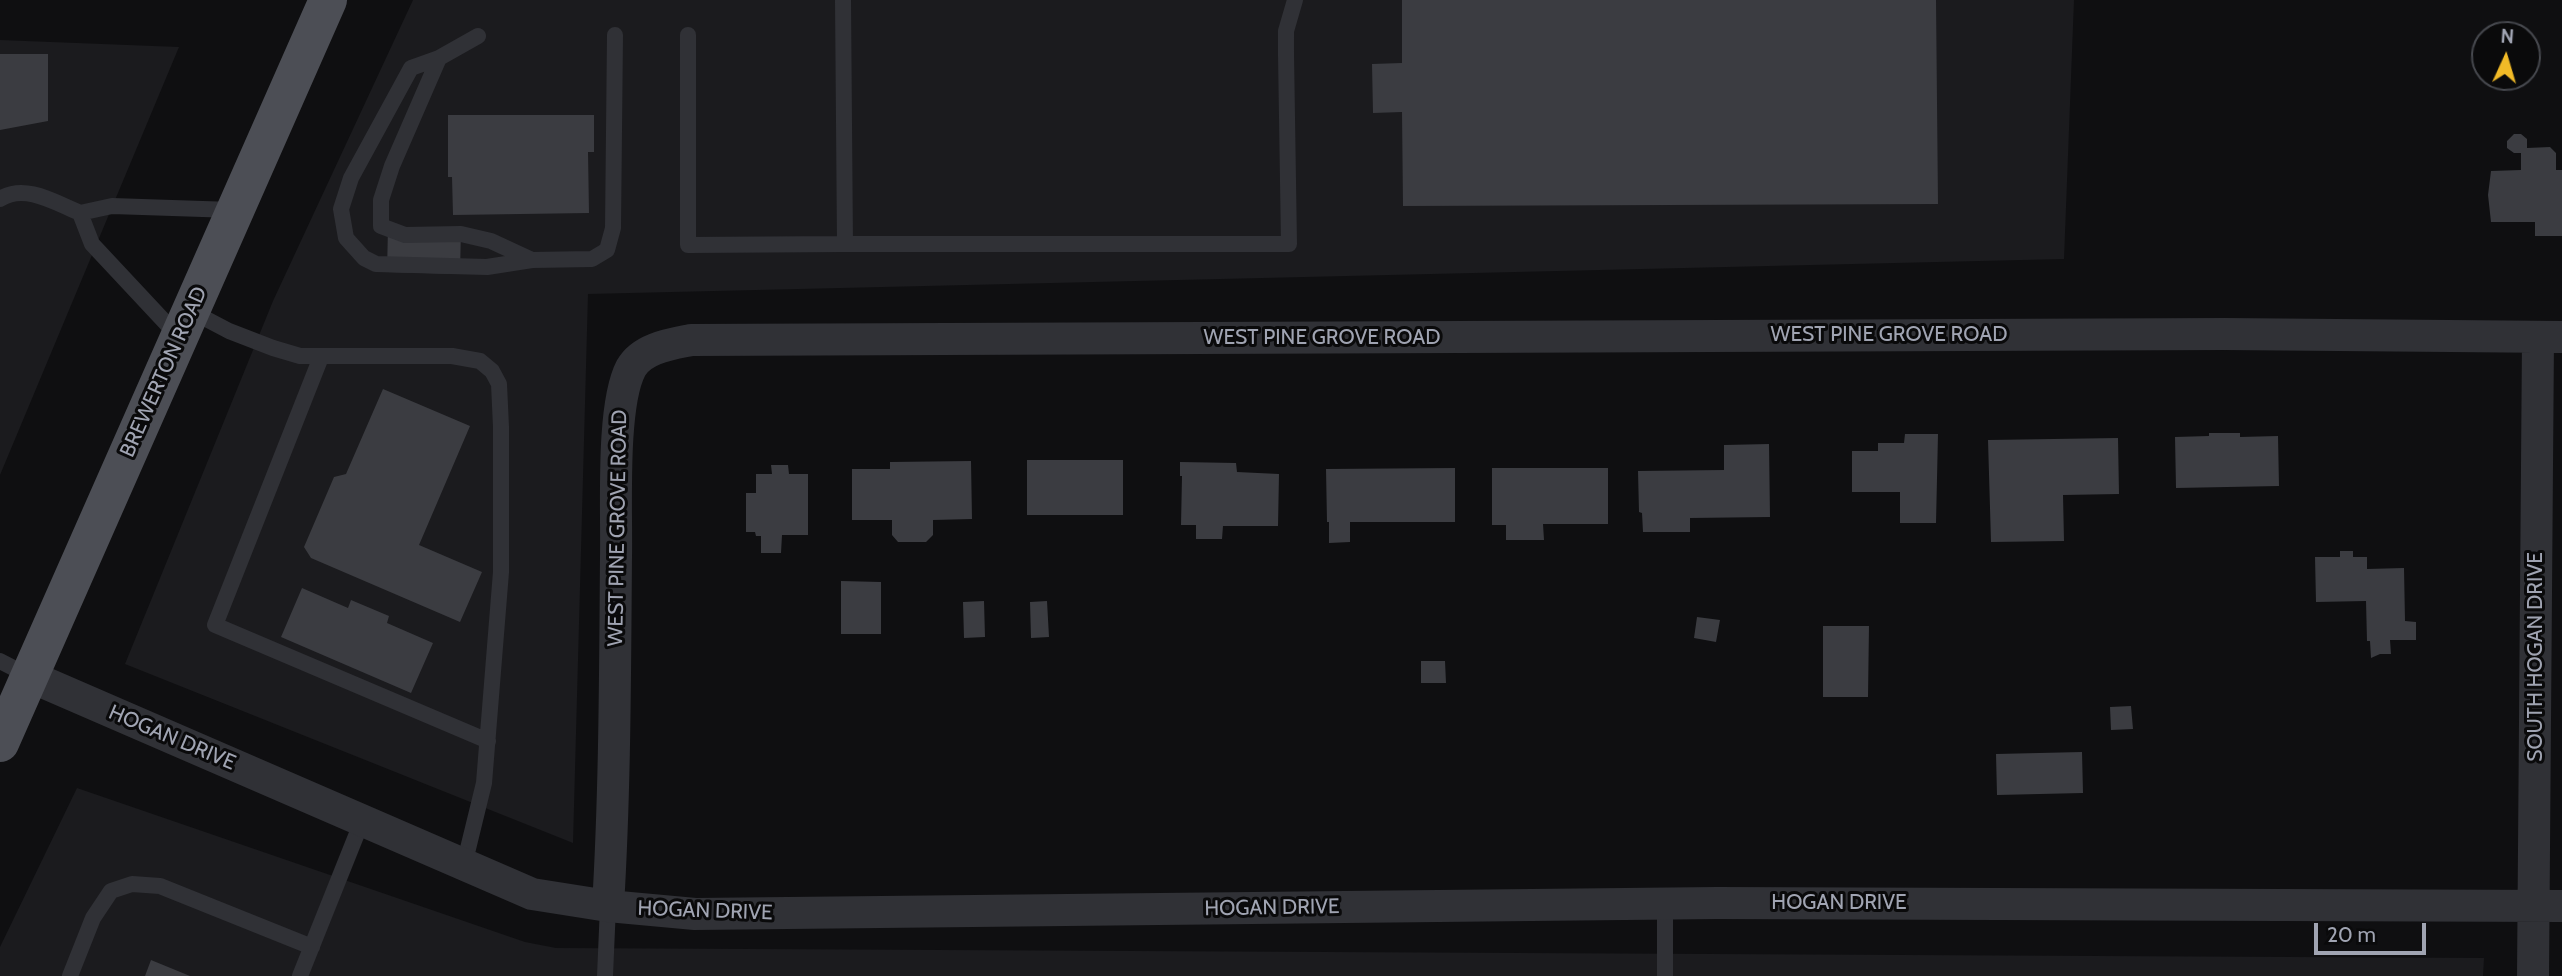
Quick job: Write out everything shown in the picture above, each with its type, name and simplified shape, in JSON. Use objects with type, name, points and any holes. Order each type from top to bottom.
[{"type":"main road","name":"BREWERTON ROAD","points":[[0,743],[14,669],[185,325],[328,0]]},
{"type":"street","name":"WEST PINE GROVE ROAD","points":[[608,906],[614,809],[617,465],[622,395],[632,365],[657,346],[691,340],[2225,334],[2550,337]]},
{"type":"street","name":"SOUTH HOGAN DRIVE","points":[[2533,976],[2548,906],[2550,337]]},
{"type":"street","name":"HOGAN DRIVE","points":[[14,669],[533,894],[608,906],[695,914],[1665,904],[2548,906]]},
{"type":"lane","points":[[843,0],[845,244]]},
{"type":"lane","points":[[688,35],[688,245],[1289,244],[1286,31],[1295,0]]},
{"type":"lane","points":[[478,36],[439,58],[411,68],[351,178],[341,209],[346,238],[364,258],[376,264],[487,267],[532,260],[592,259],[607,250],[613,228],[615,35]]},
{"type":"lane","points":[[439,58],[392,166],[381,200],[381,226],[405,235],[461,234],[491,242],[532,260]]},
{"type":"lane","points":[[0,199],[8,193],[36,194],[80,213],[113,206],[236,211]]},
{"type":"lane","points":[[80,213],[92,244],[185,325],[229,331],[300,356],[452,356],[480,361],[492,370],[499,384],[501,427],[501,572],[484,782],[464,865]]},
{"type":"lane","points":[[320,357],[215,625],[488,741]]},
{"type":"lane","points":[[300,976],[362,821]]},
{"type":"lane","points":[[70,976],[93,918],[111,891],[132,884],[160,886],[312,947]]},
{"type":"lane","points":[[1665,904],[1665,976]]},
{"type":"lane","points":[[605,976],[608,906]]},
{"type":"lane","points":[[312,947],[315,976]]},
{"type":"shaded area","points":[[413,0],[2074,0],[2064,259],[588,294],[573,843],[125,664],[273,301]]},
{"type":"shaded area","points":[[0,40],[179,47],[0,475]]},
{"type":"shaded area","points":[[77,788],[525,942],[556,948],[2484,958],[2483,976],[0,976],[0,947]]},
{"type":"building","points":[[1402,0],[1936,0],[1938,204],[1403,206],[1402,112],[1373,113],[1372,64],[1402,63]]},
{"type":"building","points":[[0,54],[48,54],[48,121],[0,130]]},
{"type":"building","points":[[448,115],[594,115],[594,152],[588,152],[589,213],[453,215],[452,177],[448,177]]},
{"type":"building","points":[[2514,134],[2521,134],[2527,139],[2527,148],[2550,147],[2556,153],[2556,170],[2562,170],[2562,236],[2535,236],[2535,222],[2491,222],[2488,195],[2491,171],[2521,170],[2521,153],[2514,153],[2507,148],[2507,141]]},
{"type":"building","points":[[388,227],[461,228],[460,274],[387,272]]},
{"type":"building","points":[[383,389],[470,426],[419,545],[482,572],[460,622],[311,558],[304,547],[334,477],[346,474]]},
{"type":"building","points":[[2209,433],[2240,433],[2240,437],[2278,436],[2279,486],[2176,488],[2175,437],[2209,436]]},
{"type":"building","points":[[1905,434],[1938,434],[1936,523],[1900,523],[1900,492],[1852,492],[1852,451],[1878,451],[1878,443],[1904,443]]},
{"type":"building","points":[[2118,438],[2119,494],[2063,495],[2064,541],[1991,542],[1988,440]]},
{"type":"building","points":[[1769,444],[1770,517],[1690,518],[1690,532],[1643,532],[1642,513],[1639,512],[1638,471],[1724,470],[1724,445]]},
{"type":"building","points":[[1027,460],[1123,460],[1123,515],[1027,515]]},
{"type":"building","points":[[971,461],[972,519],[933,520],[933,535],[926,542],[898,542],[892,535],[892,520],[852,520],[852,469],[890,469],[890,462]]},
{"type":"building","points":[[1180,462],[1236,463],[1237,472],[1279,474],[1278,526],[1223,526],[1222,539],[1196,539],[1196,525],[1181,525]]},
{"type":"building","points":[[771,465],[788,465],[789,474],[808,474],[808,535],[782,535],[781,553],[761,553],[761,536],[756,536],[755,532],[746,532],[746,493],[756,493],[756,474],[772,474]]},
{"type":"building","points":[[1455,468],[1455,522],[1350,522],[1350,542],[1329,543],[1326,469]]},
{"type":"building","points":[[1492,468],[1608,468],[1608,524],[1543,524],[1544,540],[1506,540],[1506,525],[1492,525]]},
{"type":"building","points":[[2340,551],[2353,551],[2353,557],[2367,557],[2367,569],[2404,568],[2405,621],[2416,622],[2416,640],[2390,640],[2391,654],[2380,654],[2371,658],[2370,641],[2367,641],[2366,601],[2316,602],[2315,557],[2340,557]]},
{"type":"building","points":[[841,581],[881,582],[881,634],[841,634]]},
{"type":"building","points":[[302,588],[348,608],[351,600],[389,616],[387,623],[433,643],[411,693],[281,637]]},
{"type":"building","points":[[984,601],[985,637],[964,638],[963,602]]},
{"type":"building","points":[[1047,601],[1049,637],[1031,638],[1030,602]]},
{"type":"building","points":[[1697,617],[1720,620],[1716,642],[1694,638]]},
{"type":"building","points":[[1823,626],[1869,626],[1868,697],[1823,697]]},
{"type":"building","points":[[1421,661],[1445,661],[1446,683],[1421,683]]},
{"type":"building","points":[[2131,706],[2133,729],[2111,730],[2110,707]]},
{"type":"building","points":[[2082,752],[2083,793],[1997,795],[1996,754]]},
{"type":"building","points":[[151,960],[190,976],[145,976]]}]
